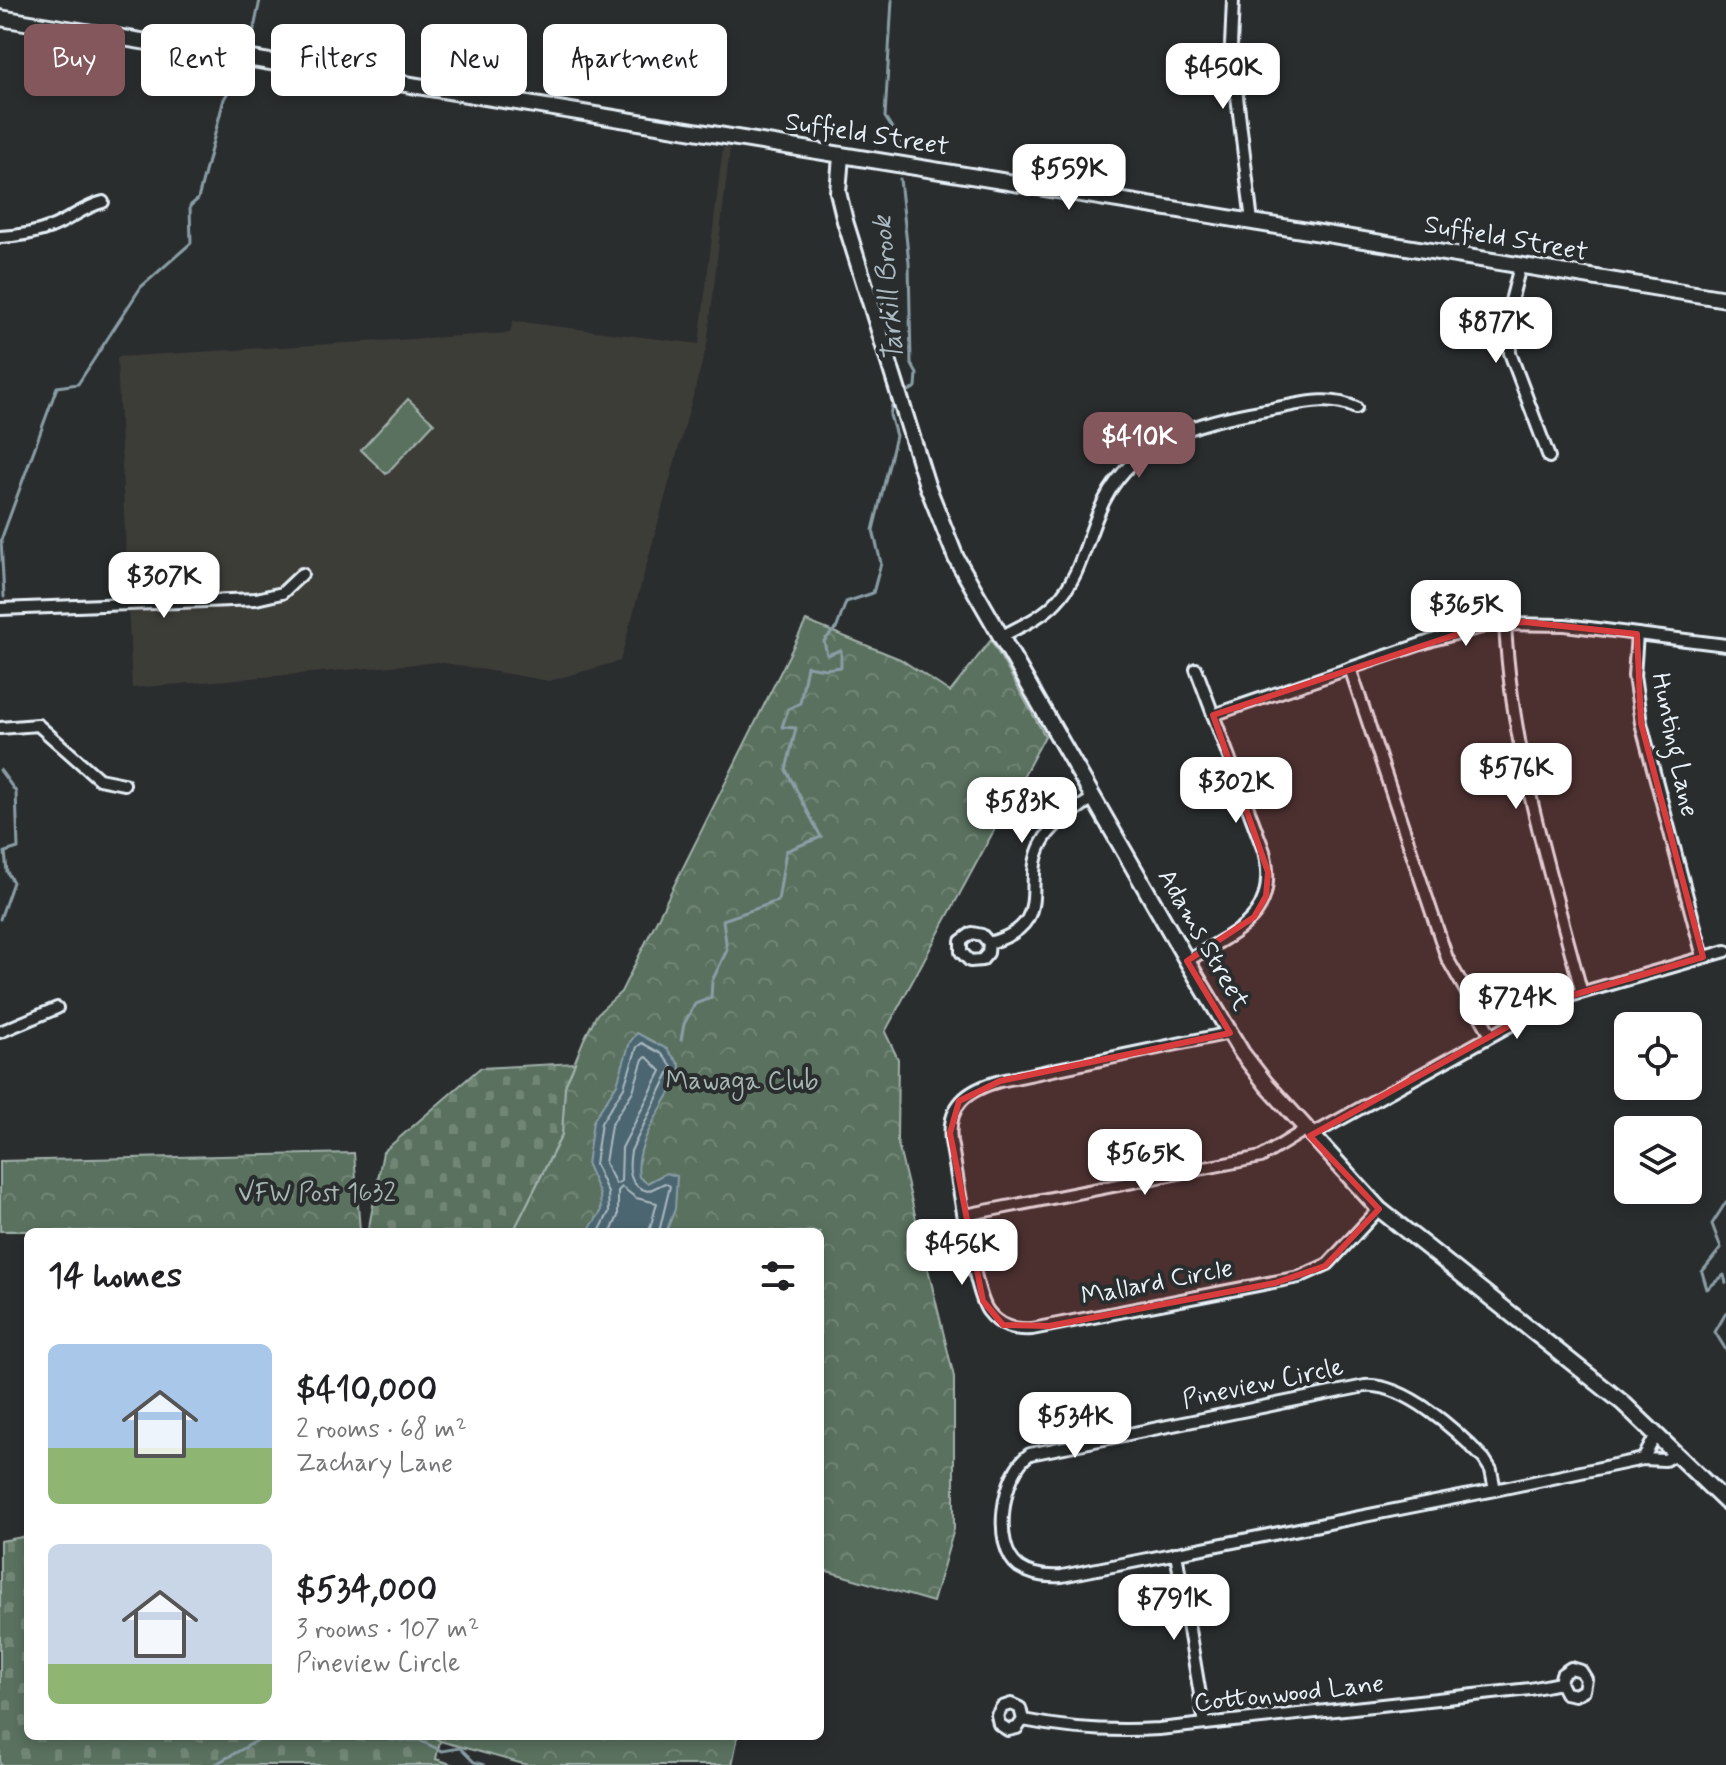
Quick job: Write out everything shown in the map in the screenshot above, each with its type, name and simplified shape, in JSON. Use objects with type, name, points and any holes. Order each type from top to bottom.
[{"type":"main road","name":"Suffield Street","points":[[0,18],[1726,299]]},
{"type":"main road","name":"Adams Street","points":[[841,156],[838,192],[845,221],[927,485],[956,558],[999,638],[1230,1033],[1266,1084],[1307,1133],[1379,1209],[1623,1403],[1726,1502]]},
{"type":"street","points":[[1233,0],[1231,46],[1252,222]]},
{"type":"street","points":[[0,237],[24,236],[53,227],[86,207],[103,202]]},
{"type":"street","points":[[1520,266],[1509,309],[1510,353],[1549,457]]},
{"type":"street","points":[[999,638],[1058,600],[1077,569],[1106,496],[1130,464],[1160,440],[1210,420],[1317,402],[1337,400],[1356,408]]},
{"type":"street","points":[[0,609],[256,599],[282,593],[302,574]]},
{"type":"street","points":[[1505,623],[1510,697],[1520,753],[1581,990]]},
{"type":"street","points":[[1213,715],[1458,632],[1505,623],[1565,625],[1726,645]]},
{"type":"street","name":"Hunting Lane","points":[[1637,634],[1634,676],[1641,723],[1703,957]]},
{"type":"street","points":[[1350,668],[1447,958],[1491,1035]]},
{"type":"street","points":[[1187,961],[1249,922],[1262,906],[1268,888],[1264,851],[1196,669]]},
{"type":"street","points":[[0,728],[38,725],[99,779],[124,784]]},
{"type":"street","points":[[989,943],[1013,932],[1027,918],[1035,896],[1036,862],[1042,843],[1054,827],[1093,798]]},
{"type":"street","points":[[965,1215],[1261,1157],[1581,990],[1726,951]]},
{"type":"street","points":[[0,1032],[57,1008]]},
{"type":"street","name":"Mallard Circle","points":[[1230,1033],[1000,1081],[967,1094],[953,1110],[950,1126],[965,1215],[986,1308],[1003,1325],[1023,1329],[1309,1274],[1331,1261],[1379,1209]]},
{"type":"street","name":"Pineview Circle","points":[[1495,1490],[1491,1470],[1475,1451],[1402,1392],[1372,1385],[1048,1448],[1026,1457],[1010,1478],[1004,1534],[1013,1560],[1030,1573],[1062,1576],[1495,1490],[1643,1459],[1665,1460],[1677,1453]]},
{"type":"street","points":[[1643,1459],[1656,1435]]},
{"type":"street","points":[[1176,1553],[1205,1724]]},
{"type":"street","name":"Cottonwood Lane","points":[[1023,1720],[1106,1730],[1205,1724],[1476,1696],[1560,1683]]},
{"type":"highlighted area","points":[[1524,622],[1637,634],[1641,723],[1703,957],[1556,1000],[1310,1136],[1379,1209],[1325,1266],[1275,1283],[1049,1326],[1003,1325],[983,1301],[950,1133],[959,1101],[1000,1081],[1230,1033],[1187,961],[1254,917],[1266,896],[1268,872],[1213,715],[1482,626]]},
{"type":"shaded area","points":[[723,147],[730,148],[707,345],[620,661],[549,681],[439,662],[132,688],[117,357],[510,333],[513,321],[699,344]]},
{"type":"green space","points":[[408,399],[434,423],[386,474],[361,450]]},
{"type":"green space","name":"Mawaga Club","points":[[806,621],[900,659],[950,692],[991,640],[1045,736],[885,1032],[898,1059],[897,1140],[954,1377],[954,1529],[933,1602],[824,1570],[824,1228],[515,1228],[562,1135],[565,1086],[584,1039],[597,1014],[621,992]]},
{"type":"green space","points":[[575,1063],[565,1086],[562,1134],[515,1228],[369,1228],[383,1152],[480,1068]]},
{"type":"green space","name":"VFW Post 1632","points":[[354,1153],[360,1228],[24,1228],[24,1231],[0,1231],[0,1161]]},
{"type":"green space","points":[[24,1537],[24,1740],[438,1740],[436,1759],[454,1765],[0,1765],[0,1541]]},
{"type":"green space","points":[[737,1740],[732,1765],[527,1765],[440,1741]]},
{"type":"water","points":[[637,1033],[667,1049],[680,1065],[679,1076],[645,1138],[638,1164],[639,1177],[647,1183],[666,1173],[677,1176],[675,1209],[668,1228],[590,1228],[601,1212],[600,1195],[587,1165],[593,1121],[617,1084],[630,1042]]},
{"type":"waterway","points":[[255,24],[260,0]]},
{"type":"waterway","name":"Tarkill Brook","points":[[892,0],[885,117],[903,145]]},
{"type":"waterway","points":[[4,597],[1,540],[57,387],[78,384],[141,287],[191,243],[190,206],[198,199],[226,96]]},
{"type":"waterway","name":"Tarkill Brook","points":[[900,179],[909,263],[911,363],[917,374],[916,387],[907,392]]},
{"type":"waterway","name":"Tarkill Brook","points":[[681,1040],[684,1024],[695,1004],[711,998],[712,981],[727,950],[723,920],[778,901],[786,851],[821,837],[786,770],[796,728],[782,727],[788,709],[800,703],[807,666],[825,669],[841,667],[841,650],[827,655],[824,641],[837,627],[846,602],[873,593],[881,563],[873,530],[896,436],[890,415],[892,405]]},
{"type":"waterway","points":[[0,770],[16,792],[18,848],[5,852],[7,872],[13,882],[0,919]]},
{"type":"waterway","points":[[1726,1202],[1712,1224],[1721,1248],[1702,1272],[1707,1289],[1724,1275],[1726,1283]]},
{"type":"waterway","points":[[1726,1313],[1715,1332],[1726,1350]]},
{"type":"waterway","points":[[214,1765],[258,1740]]},
{"type":"waterway","points":[[400,1740],[419,1740]]},
{"type":"waterway","points":[[419,1740],[442,1751],[460,1748],[474,1762],[484,1765]]}]
